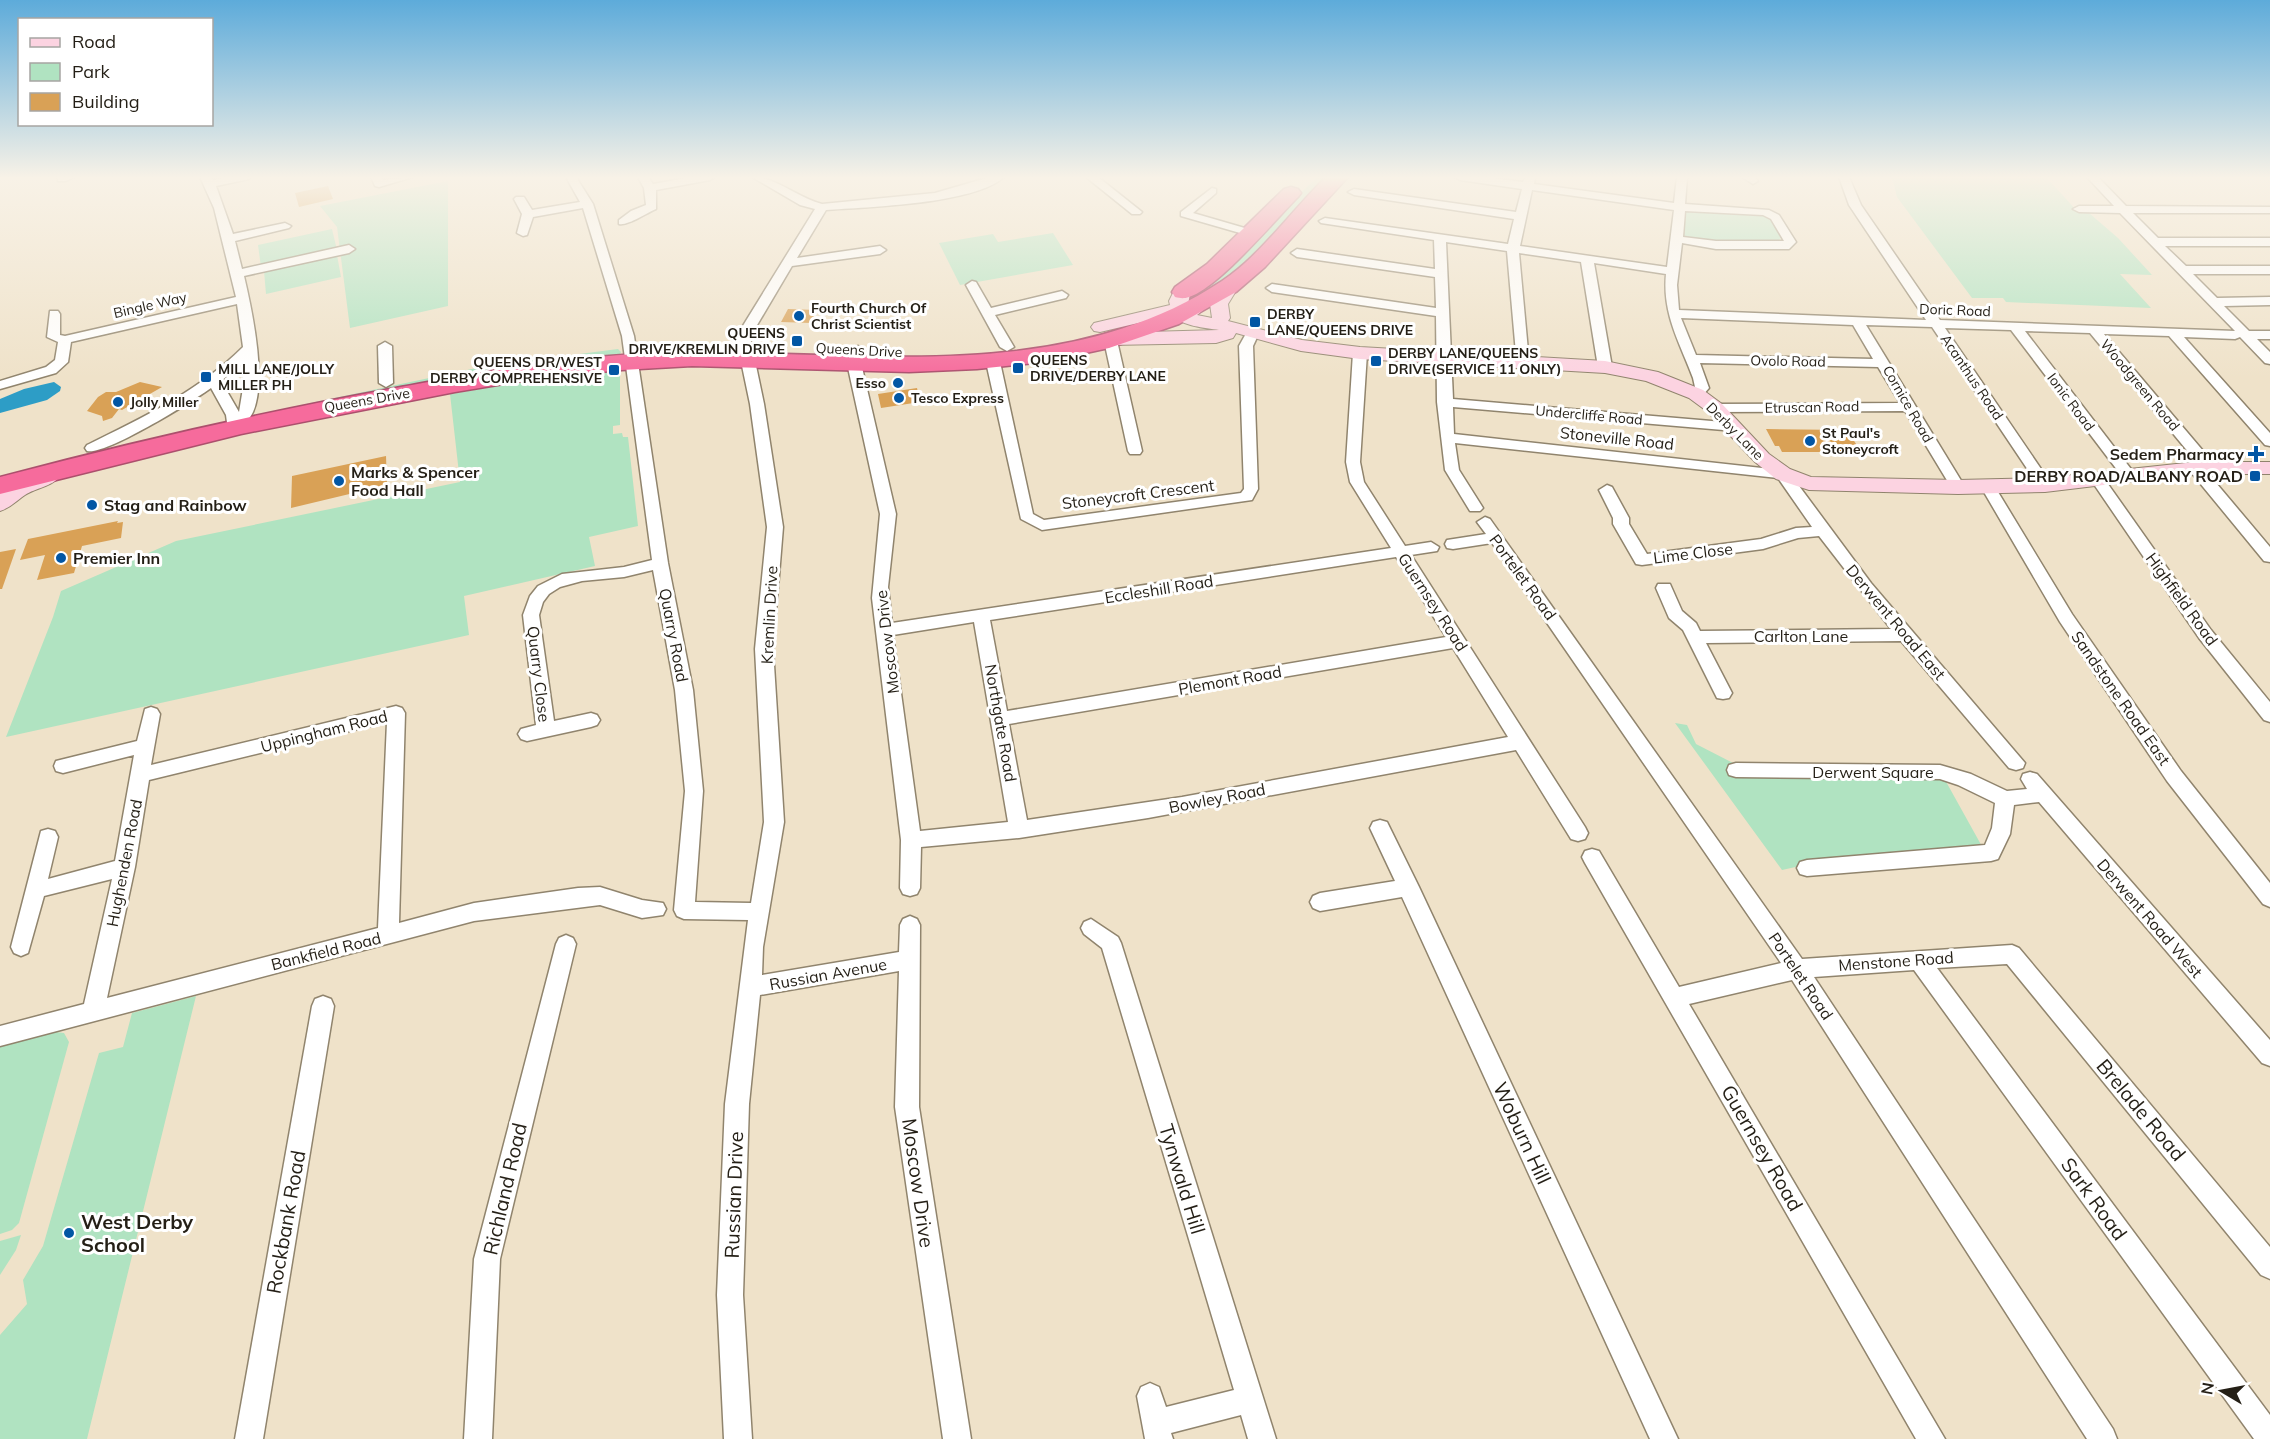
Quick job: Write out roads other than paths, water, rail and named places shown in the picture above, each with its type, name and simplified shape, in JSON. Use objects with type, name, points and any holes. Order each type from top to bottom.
[{"type":"highway","name":"Queens Drive","points":[[1183,307],[1240,244]]},
{"type":"highway","name":"Queens Drive","points":[[0,486],[72,468],[238,418],[386,383],[541,353],[746,352],[856,356],[942,352],[1042,355],[1183,307],[1230,286],[1271,244]]},
{"type":"highway","name":"Queens Drive","points":[[238,418],[351,402],[630,353]]},
{"type":"highway","points":[[0,470],[202,422],[221,423],[238,418]]},
{"type":"street","points":[[229,244],[238,274],[250,348],[238,418]]},
{"type":"street","name":"Quarry Road","points":[[599,244],[630,353],[660,563],[684,690],[694,791],[684,910],[760,912]]},
{"type":"street","points":[[746,352],[743,337],[800,244]]},
{"type":"street","points":[[1441,244],[1447,438],[1452,470],[1475,508]]},
{"type":"street","points":[[1481,244],[1671,271]]},
{"type":"street","points":[[1514,244],[1522,362]]},
{"type":"street","points":[[1675,244],[1671,271],[1674,314],[1698,372],[1702,388],[1696,394]]},
{"type":"street","points":[[1710,244],[1785,246],[1787,244]]},
{"type":"street","name":"Acanthus Road","points":[[1881,244],[2045,485]]},
{"type":"street","points":[[2157,244],[2213,302],[2240,335],[2270,360]]},
{"type":"street","points":[[238,274],[349,249]]},
{"type":"street","points":[[789,263],[880,250]]},
{"type":"street","points":[[1297,253],[1443,274]]},
{"type":"street","points":[[1587,259],[1605,368]]},
{"type":"street","points":[[2182,270],[2270,270]]},
{"type":"street","points":[[972,285],[988,313],[1000,354]]},
{"type":"street","points":[[1221,318],[1219,304],[1230,286]]},
{"type":"street","points":[[1272,288],[1444,313]]},
{"type":"street","points":[[988,313],[1062,295]]},
{"type":"street","name":"Bingle Way","points":[[65,340],[242,299]]},
{"type":"street","points":[[2213,302],[2270,301]]},
{"type":"street","name":"Derby Lane","points":[[1183,307],[1221,318],[1244,330]]},
{"type":"street","name":"Derby Lane","points":[[1183,307],[1202,322],[1301,345],[1360,353],[1605,368],[1651,376],[1696,394],[1735,427],[1762,458],[1783,474],[1801,481],[1835,485],[1988,487],[2045,485],[2202,468],[2270,468]]},
{"type":"street","points":[[0,385],[51,370],[61,362],[65,340],[54,337],[54,314]]},
{"type":"street","name":"Doric Road","points":[[1674,314],[2270,335]]},
{"type":"street","name":"Cornice Road","points":[[1857,321],[1958,487]]},
{"type":"street","name":"Ionic Road","points":[[2015,327],[2129,476]]},
{"type":"street","name":"Queens Drive","points":[[1106,335],[1216,337],[1244,330]]},
{"type":"street","name":"Stoneycroft Crescent","points":[[1000,354],[1026,516],[1042,525],[1247,497],[1251,489],[1244,330]]},
{"type":"street","name":"Woodgreen Road","points":[[2094,330],[2202,468],[2264,541],[2270,557]]},
{"type":"street","points":[[2173,333],[2270,442]]},
{"type":"street","points":[[1106,335],[1111,345],[1135,451]]},
{"type":"street","points":[[385,346],[386,383]]},
{"type":"street","points":[[93,448],[136,427],[213,379],[238,361],[250,348]]},
{"type":"street","name":"Kremlin Drive","points":[[746,352],[758,404],[775,527],[764,649],[774,822],[754,946]]},
{"type":"street","name":"Guernsey Road","points":[[1360,353],[1353,462],[1357,482],[1578,833]]},
{"type":"street","name":"Moscow Drive","points":[[856,356],[888,514],[887,539],[880,574],[880,598],[886,630],[911,840],[910,888]]},
{"type":"street","name":"Ovolo Road","points":[[1691,359],[1884,363]]},
{"type":"street","points":[[213,379],[238,418]]},
{"type":"street","name":"Undercliffe Road","points":[[1444,402],[1735,427]]},
{"type":"street","name":"Etruscan Road","points":[[1715,408],[1909,407]]},
{"type":"street","name":"Stoneville Road","points":[[1447,438],[1783,474]]},
{"type":"street","points":[[0,504],[19,489],[72,468]]},
{"type":"street","name":"Derwent Road East","points":[[1783,474],[1821,531],[1906,635],[2016,763]]},
{"type":"street","name":"Highfield Road","points":[[2098,480],[2205,634],[2270,715]]},
{"type":"street","name":"Sandstone Road East","points":[[1988,487],[2066,618],[2174,776],[2269,896]]},
{"type":"street","name":"Lime Close","points":[[1607,490],[1621,518],[1621,524],[1642,560],[1763,544],[1796,533],[1821,531]]},
{"type":"street","name":"Portelet Road","points":[[1453,544],[1490,530],[1520,569],[1797,969],[2103,1439]]},
{"type":"street","name":"Eccleshill Road","points":[[886,630],[1431,547]]},
{"type":"street","name":"Quarry Close","points":[[591,720],[536,732],[532,604],[547,588],[571,576],[622,572],[660,563]]},
{"type":"street","points":[[1664,588],[1676,614],[1690,627],[1723,693]]},
{"type":"street","name":"Northgate Road","points":[[981,616],[1019,830]]},
{"type":"street","name":"Carlton Lane","points":[[1695,637],[1906,635]]},
{"type":"street","name":"Plemont Road","points":[[1001,719],[1459,641]]},
{"type":"street","name":"Uppingham Road","points":[[141,775],[396,713],[388,935]]},
{"type":"street","name":"Hughenden Road","points":[[93,1011],[124,867],[151,714]]},
{"type":"street","name":"Bowley Road","points":[[911,840],[1019,830],[1181,805],[1522,742]]},
{"type":"street","points":[[63,766],[144,746]]},
{"type":"street","name":"Derwent Square","points":[[1736,770],[1940,772],[1964,779],[2005,799]]},
{"type":"street","name":"Derwent Road West","points":[[2005,799],[2036,787],[2270,1056]]},
{"type":"street","points":[[1807,868],[1991,853],[1998,844],[2005,799]]},
{"type":"street","name":"Woburn Hill","points":[[1380,828],[1664,1439]]},
{"type":"street","points":[[21,947],[48,837]]},
{"type":"street","name":"Guernsey Road","points":[[1592,857],[1931,1439]]},
{"type":"street","points":[[36,890],[124,867]]},
{"type":"street","points":[[1320,902],[1409,887]]},
{"type":"street","name":"Bankfield Road","points":[[0,1036],[474,912],[600,896],[642,909],[656,909]]},
{"type":"street","name":"Moscow Drive","points":[[910,925],[907,1107],[957,1439]]},
{"type":"street","name":"Tynwald Hill","points":[[1091,928],[1111,944],[1262,1439]]},
{"type":"street","name":"Richland Road","points":[[477,1439],[487,1259],[566,944]]},
{"type":"street","name":"Russian Drive","points":[[738,1439],[730,1295],[737,1104],[754,946]]},
{"type":"street","name":"Menstone Road","points":[[1675,998],[1797,969],[2012,954]]},
{"type":"street","name":"Brelade Road","points":[[2012,954],[2270,1266]]},
{"type":"street","name":"Sark Road","points":[[1918,959],[2270,1438]]},
{"type":"street","name":"Russian Avenue","points":[[749,987],[908,960]]},
{"type":"street","name":"Rockbank Road","points":[[249,1439],[323,1006]]},
{"type":"street","points":[[1150,1396],[1157,1431],[1249,1400]]},
{"type":"water","points":[[54,382],[61,387],[60,391],[47,400],[0,413],[0,399],[24,389]]},
{"type":"place","name":"Fourth Church Of Christ Scientist","points":[[799,316]]},
{"type":"place","name":"DERBY LANE/QUEENS DRIVE","points":[[1255,322]]},
{"type":"place","name":"QUEENS DRIVE/KREMLIN DRIVE","points":[[797,341]]},
{"type":"place","name":"DERBY LANE/QUEENS DRIVE(SERVICE 11 ONLY)","points":[[1376,361]]},
{"type":"place","name":"QUEENS DRIVE/DERBY LANE","points":[[1018,368]]},
{"type":"place","name":"QUEENS DR/WEST DERBY COMPREHENSIVE","points":[[614,370]]},
{"type":"place","name":"MILL LANE/JOLLY MILLER PH","points":[[206,377]]},
{"type":"place","name":"Esso","points":[[898,383]]},
{"type":"place","name":"Tesco Express","points":[[899,398]]},
{"type":"place","name":"Jolly Miller","points":[[118,402]]},
{"type":"place","name":"St Paul's Stoneycroft","points":[[1810,441]]},
{"type":"place","name":"Sedem Pharmacy","points":[[2256,454]]},
{"type":"place","name":"DERBY ROAD/ALBANY ROAD","points":[[2255,476]]},
{"type":"place","name":"Marks & Spencer Food Hall","points":[[339,481]]},
{"type":"place","name":"Stag and Rainbow","points":[[92,505]]},
{"type":"place","name":"Premier Inn","points":[[61,558]]},
{"type":"place","name":"West Derby School","points":[[69,1233]]}]
